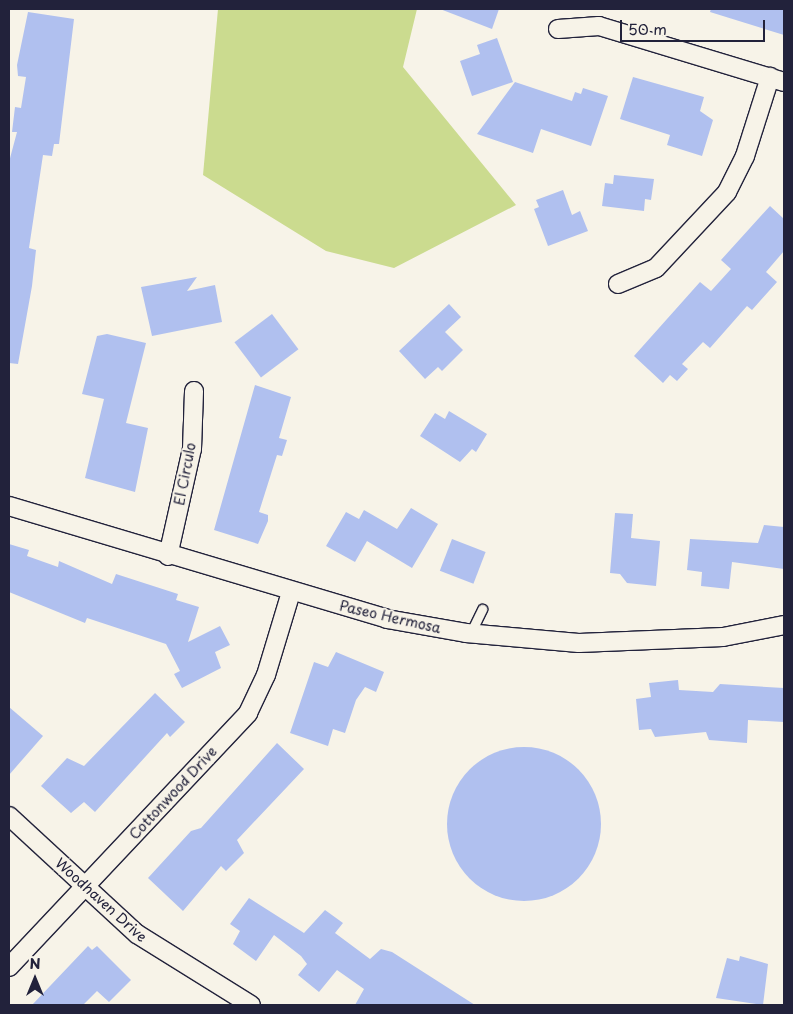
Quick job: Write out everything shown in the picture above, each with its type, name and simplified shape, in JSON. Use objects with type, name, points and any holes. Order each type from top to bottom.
[{"type":"street","points":[[558,29],[599,26],[777,79],[745,156],[727,192],[656,268],[618,284]]},
{"type":"street","name":"El Circulo","points":[[168,556],[192,449],[194,391]]},
{"type":"street","name":"Paseo Hermosa","points":[[9,506],[291,592],[387,618],[470,634],[579,643],[723,637],[784,625]]},
{"type":"street","name":"Cottonwood Drive","points":[[9,967],[248,713],[266,675],[291,592]]},
{"type":"street","name":"Woodhaven Drive","points":[[9,816],[136,934],[251,1005]]},
{"type":"lane","points":[[470,634],[482,609]]},
{"type":"green space","points":[[218,9],[417,9],[403,67],[516,205],[394,268],[326,251],[203,175]]},
{"type":"building","points":[[440,9],[499,9],[492,29]]},
{"type":"building","points":[[711,9],[784,9],[784,35],[710,12]]},
{"type":"building","points":[[28,12],[74,19],[59,144],[54,144],[52,156],[43,155],[29,248],[36,250],[32,286],[18,364],[9,363],[9,162],[17,132],[12,132],[15,107],[21,108],[26,77],[18,76],[17,65]]},
{"type":"building","points":[[497,38],[513,82],[472,96],[460,61],[480,54],[477,45]]},
{"type":"building","points":[[633,77],[704,97],[700,111],[713,120],[702,156],[667,145],[670,135],[620,119]]},
{"type":"building","points":[[515,82],[572,101],[575,92],[581,94],[583,88],[608,96],[591,146],[541,129],[533,153],[477,134]]},
{"type":"building","points":[[614,175],[654,179],[651,200],[645,199],[644,211],[602,206],[605,183],[613,184]]},
{"type":"building","points":[[563,190],[572,215],[580,211],[588,231],[548,246],[534,209],[539,207],[536,200]]},
{"type":"building","points":[[770,206],[784,219],[784,251],[766,272],[777,282],[752,310],[747,306],[710,348],[703,342],[682,364],[688,369],[677,381],[670,375],[663,383],[634,356],[700,282],[711,291],[731,269],[721,260]]},
{"type":"building","points":[[197,277],[187,291],[215,285],[222,322],[152,336],[141,287]]},
{"type":"building","points":[[449,304],[461,317],[445,332],[463,350],[442,371],[438,367],[425,379],[399,351]]},
{"type":"building","points":[[272,314],[298,349],[261,377],[234,342]]},
{"type":"building","points":[[107,334],[146,343],[126,423],[148,428],[135,492],[85,478],[104,399],[82,394],[97,336]]},
{"type":"building","points":[[255,385],[291,397],[279,438],[287,440],[282,456],[277,455],[259,512],[268,515],[268,521],[258,544],[214,530]]},
{"type":"building","points":[[449,411],[487,434],[476,452],[472,449],[460,462],[420,436],[435,413],[445,419]]},
{"type":"building","points":[[411,508],[438,524],[412,568],[367,541],[355,562],[326,546],[346,512],[359,519],[364,510],[397,529]]},
{"type":"building","points":[[615,513],[633,514],[631,538],[660,541],[656,586],[627,583],[620,574],[610,573]]},
{"type":"building","points":[[764,525],[784,527],[784,569],[732,562],[729,589],[701,586],[702,572],[687,570],[690,539],[758,543]]},
{"type":"building","points":[[452,539],[486,552],[473,584],[440,571]]},
{"type":"building","points":[[9,544],[29,550],[27,556],[58,567],[59,561],[112,584],[116,574],[178,594],[176,600],[199,607],[188,642],[220,626],[230,645],[215,652],[221,668],[182,688],[174,674],[180,671],[166,644],[87,618],[85,623],[9,592]]},
{"type":"building","points":[[336,652],[384,672],[376,692],[365,687],[356,700],[345,733],[333,729],[328,746],[290,733],[314,662],[328,667]]},
{"type":"building","points":[[678,680],[679,690],[713,692],[720,684],[784,688],[784,722],[748,720],[747,743],[709,740],[706,732],[655,737],[651,729],[639,730],[636,699],[651,697],[649,683]]},
{"type":"building","points":[[155,693],[185,722],[170,737],[167,733],[95,812],[84,802],[71,813],[41,786],[67,758],[84,766]]},
{"type":"building","points":[[9,707],[43,736],[9,775]]},
{"type":"building","points":[[277,743],[304,769],[237,840],[244,853],[226,871],[221,866],[183,911],[148,878],[191,831],[201,828]]},
{"type":"building","points":[[524,747],[553,753],[567,760],[578,770],[588,781],[595,795],[601,824],[595,853],[588,867],[578,878],[567,888],[553,895],[524,901],[495,895],[481,888],[470,878],[460,867],[453,853],[447,824],[453,795],[460,781],[470,770],[481,760],[495,753]]},
{"type":"building","points":[[249,898],[304,933],[325,910],[343,923],[335,933],[370,959],[381,949],[392,952],[475,1005],[355,1005],[364,989],[337,970],[319,992],[298,975],[307,964],[301,956],[274,935],[256,961],[233,944],[240,931],[230,924]]},
{"type":"building","points":[[88,946],[92,950],[97,946],[131,980],[109,1002],[97,991],[83,1005],[32,1005]]},
{"type":"building","points":[[740,956],[768,964],[763,1005],[716,998],[727,958],[739,961]]}]
